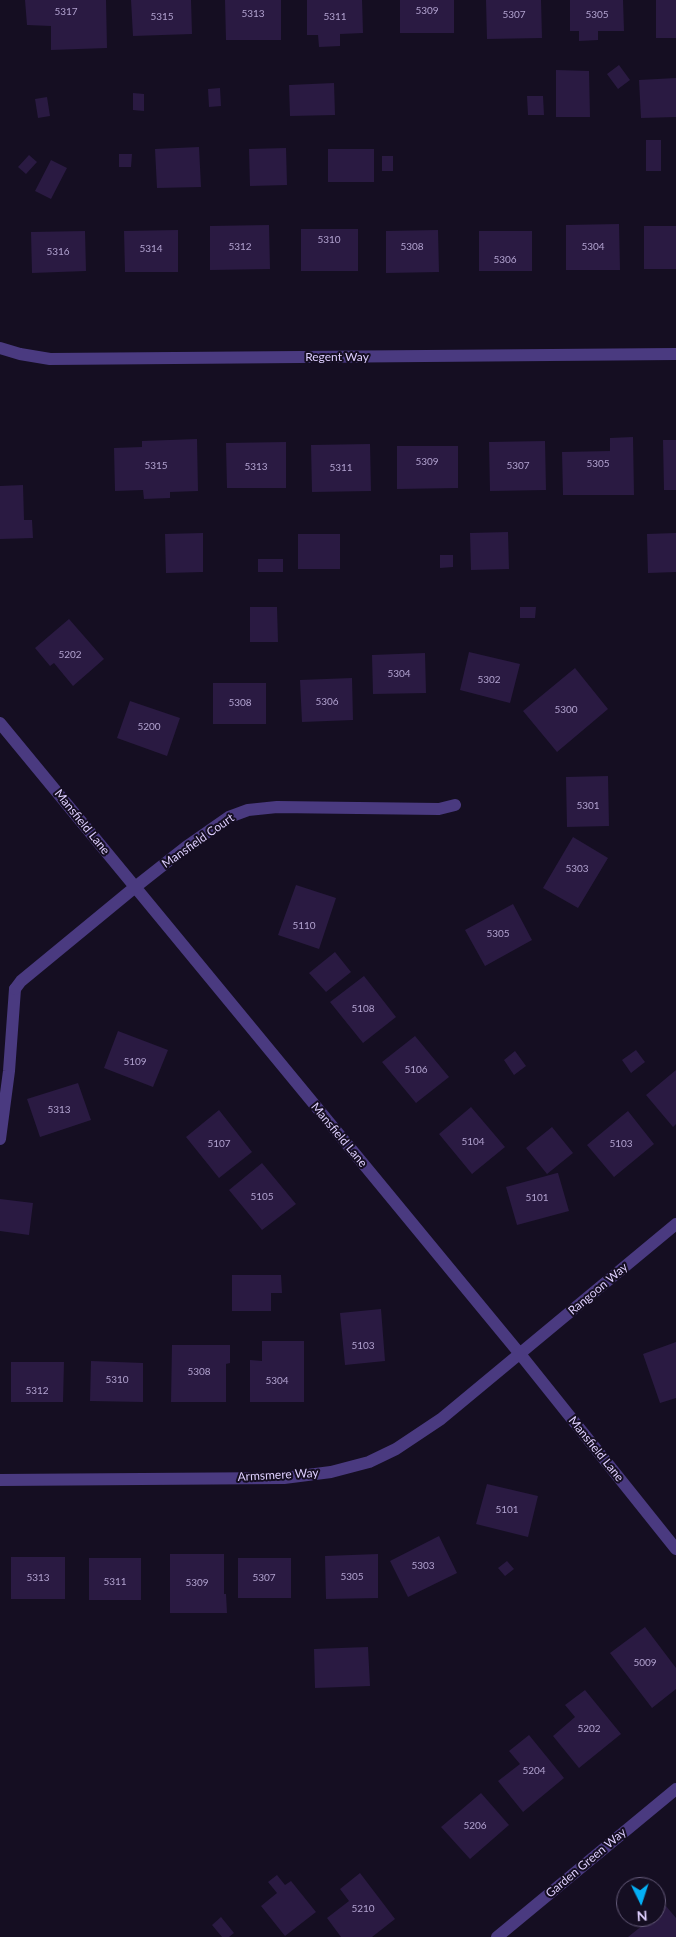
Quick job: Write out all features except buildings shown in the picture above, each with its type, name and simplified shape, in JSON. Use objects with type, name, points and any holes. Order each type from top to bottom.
[{"type":"street","name":"Regent Way","points":[[0,348],[20,354],[50,359],[676,354]]},
{"type":"street","name":"Mansfield Lane","points":[[0,723],[105,849],[134,888],[520,1354],[676,1549]]},
{"type":"street","name":"Mansfield Court","points":[[0,1139],[9,1071],[15,989],[20,981],[186,846],[229,817],[248,810],[277,807],[439,809],[455,805]]},
{"type":"street","name":"Rangoon Way","points":[[520,1354],[676,1224]]},
{"type":"street","name":"Armsmere Way","points":[[0,1480],[284,1478],[331,1472],[368,1462],[396,1449],[441,1419],[520,1354]]},
{"type":"street","name":"Garden Green Way","points":[[497,1937],[676,1789]]}]
